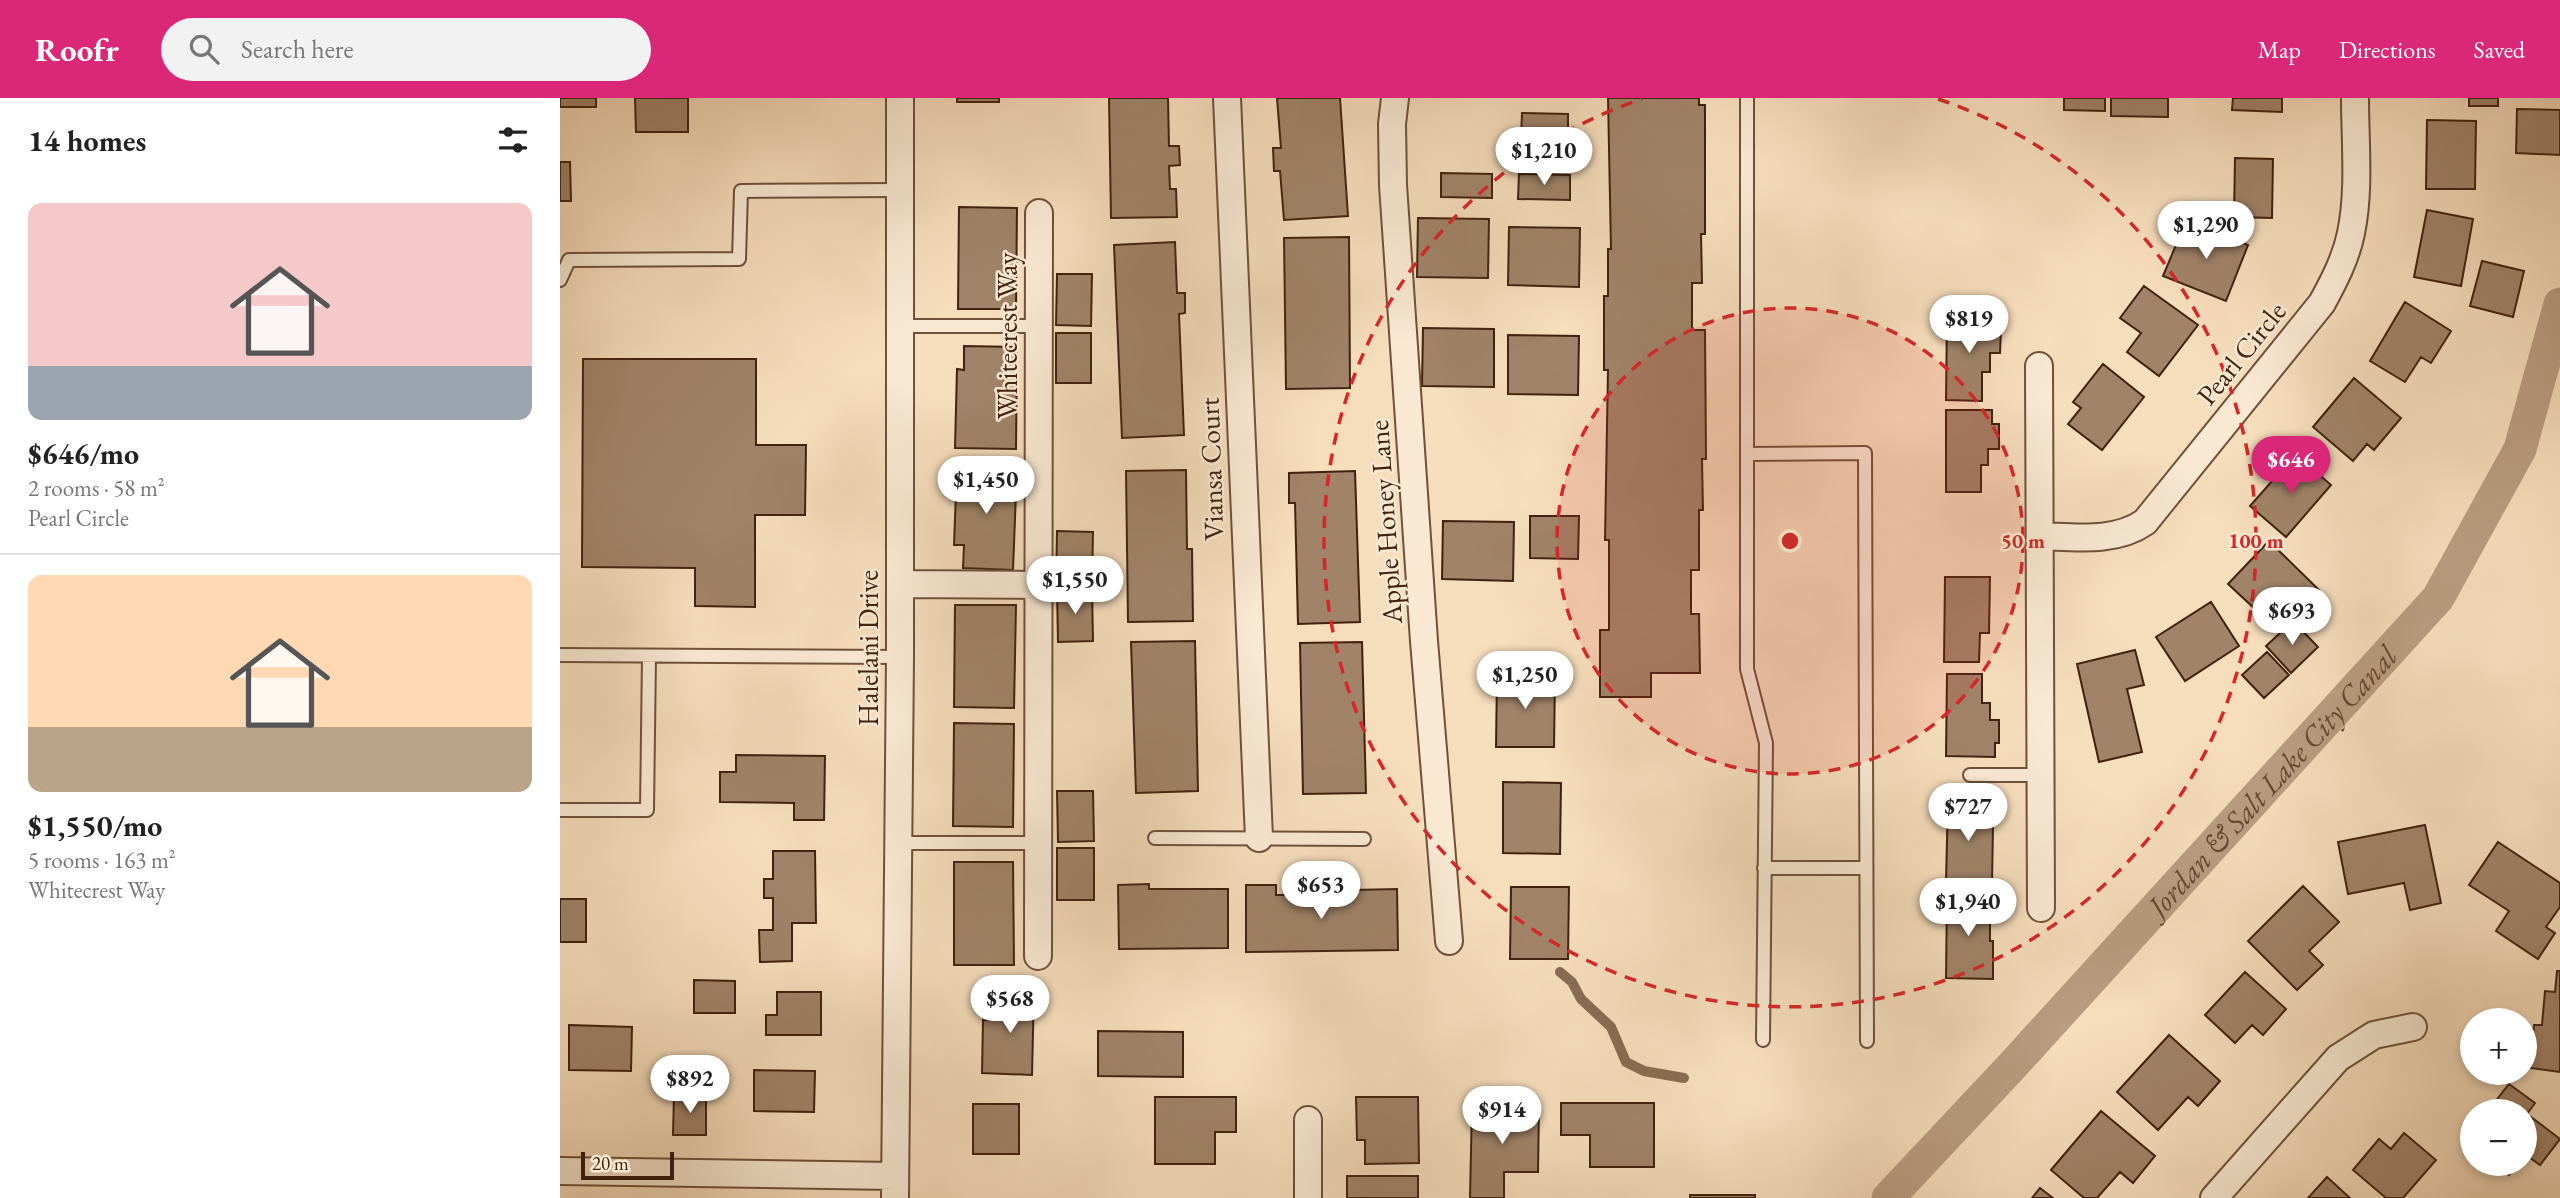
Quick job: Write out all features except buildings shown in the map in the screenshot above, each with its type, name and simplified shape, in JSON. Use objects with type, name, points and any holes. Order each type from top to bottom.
[{"type":"street","name":"Halelani Drive","points":[[895,1187],[900,657],[900,98]]},
{"type":"street","name":"Viansa Court","points":[[1227,98],[1259,838]]},
{"type":"street","name":"Apple Honey Lane","points":[[1395,98],[1392,124],[1395,213],[1423,627],[1450,941]]},
{"type":"street","name":"Pearl Circle","points":[[2040,536],[2101,537],[2129,533],[2145,522],[2322,303],[2340,270],[2351,233],[2355,195],[2355,98]]},
{"type":"street","name":"Whitecrest Way","points":[[1038,956],[1039,213]]},
{"type":"street","points":[[2039,366],[2041,908]]},
{"type":"street","points":[[900,584],[1037,585]]},
{"type":"street","points":[[2214,1198],[2338,1059],[2374,1035],[2413,1027]]},
{"type":"street","points":[[1308,1119],[1308,1198]]},
{"type":"street","points":[[560,1171],[895,1187]]},
{"type":"lane","points":[[1747,98],[1747,670],[1766,743],[1763,1040]]},
{"type":"lane","points":[[560,280],[569,260],[739,259],[741,191],[900,191]]},
{"type":"lane","points":[[900,326],[1038,326]]},
{"type":"lane","points":[[1747,454],[1865,453],[1867,1041]]},
{"type":"lane","points":[[560,655],[900,657]]},
{"type":"lane","points":[[560,810],[647,810],[649,656]]},
{"type":"lane","points":[[1970,775],[2042,775]]},
{"type":"lane","points":[[1155,838],[1364,839]]},
{"type":"lane","points":[[898,843],[1038,843]]},
{"type":"lane","points":[[1764,868],[1866,868]]},
{"type":"waterway","name":"Jordan & Salt Lake City Canal","points":[[1888,1198],[2012,1066],[2438,598],[2520,449],[2560,304]]},
{"type":"waterway","points":[[1560,972],[1572,982],[1581,999],[1611,1027],[1626,1062],[1644,1071],[1684,1078]]}]
